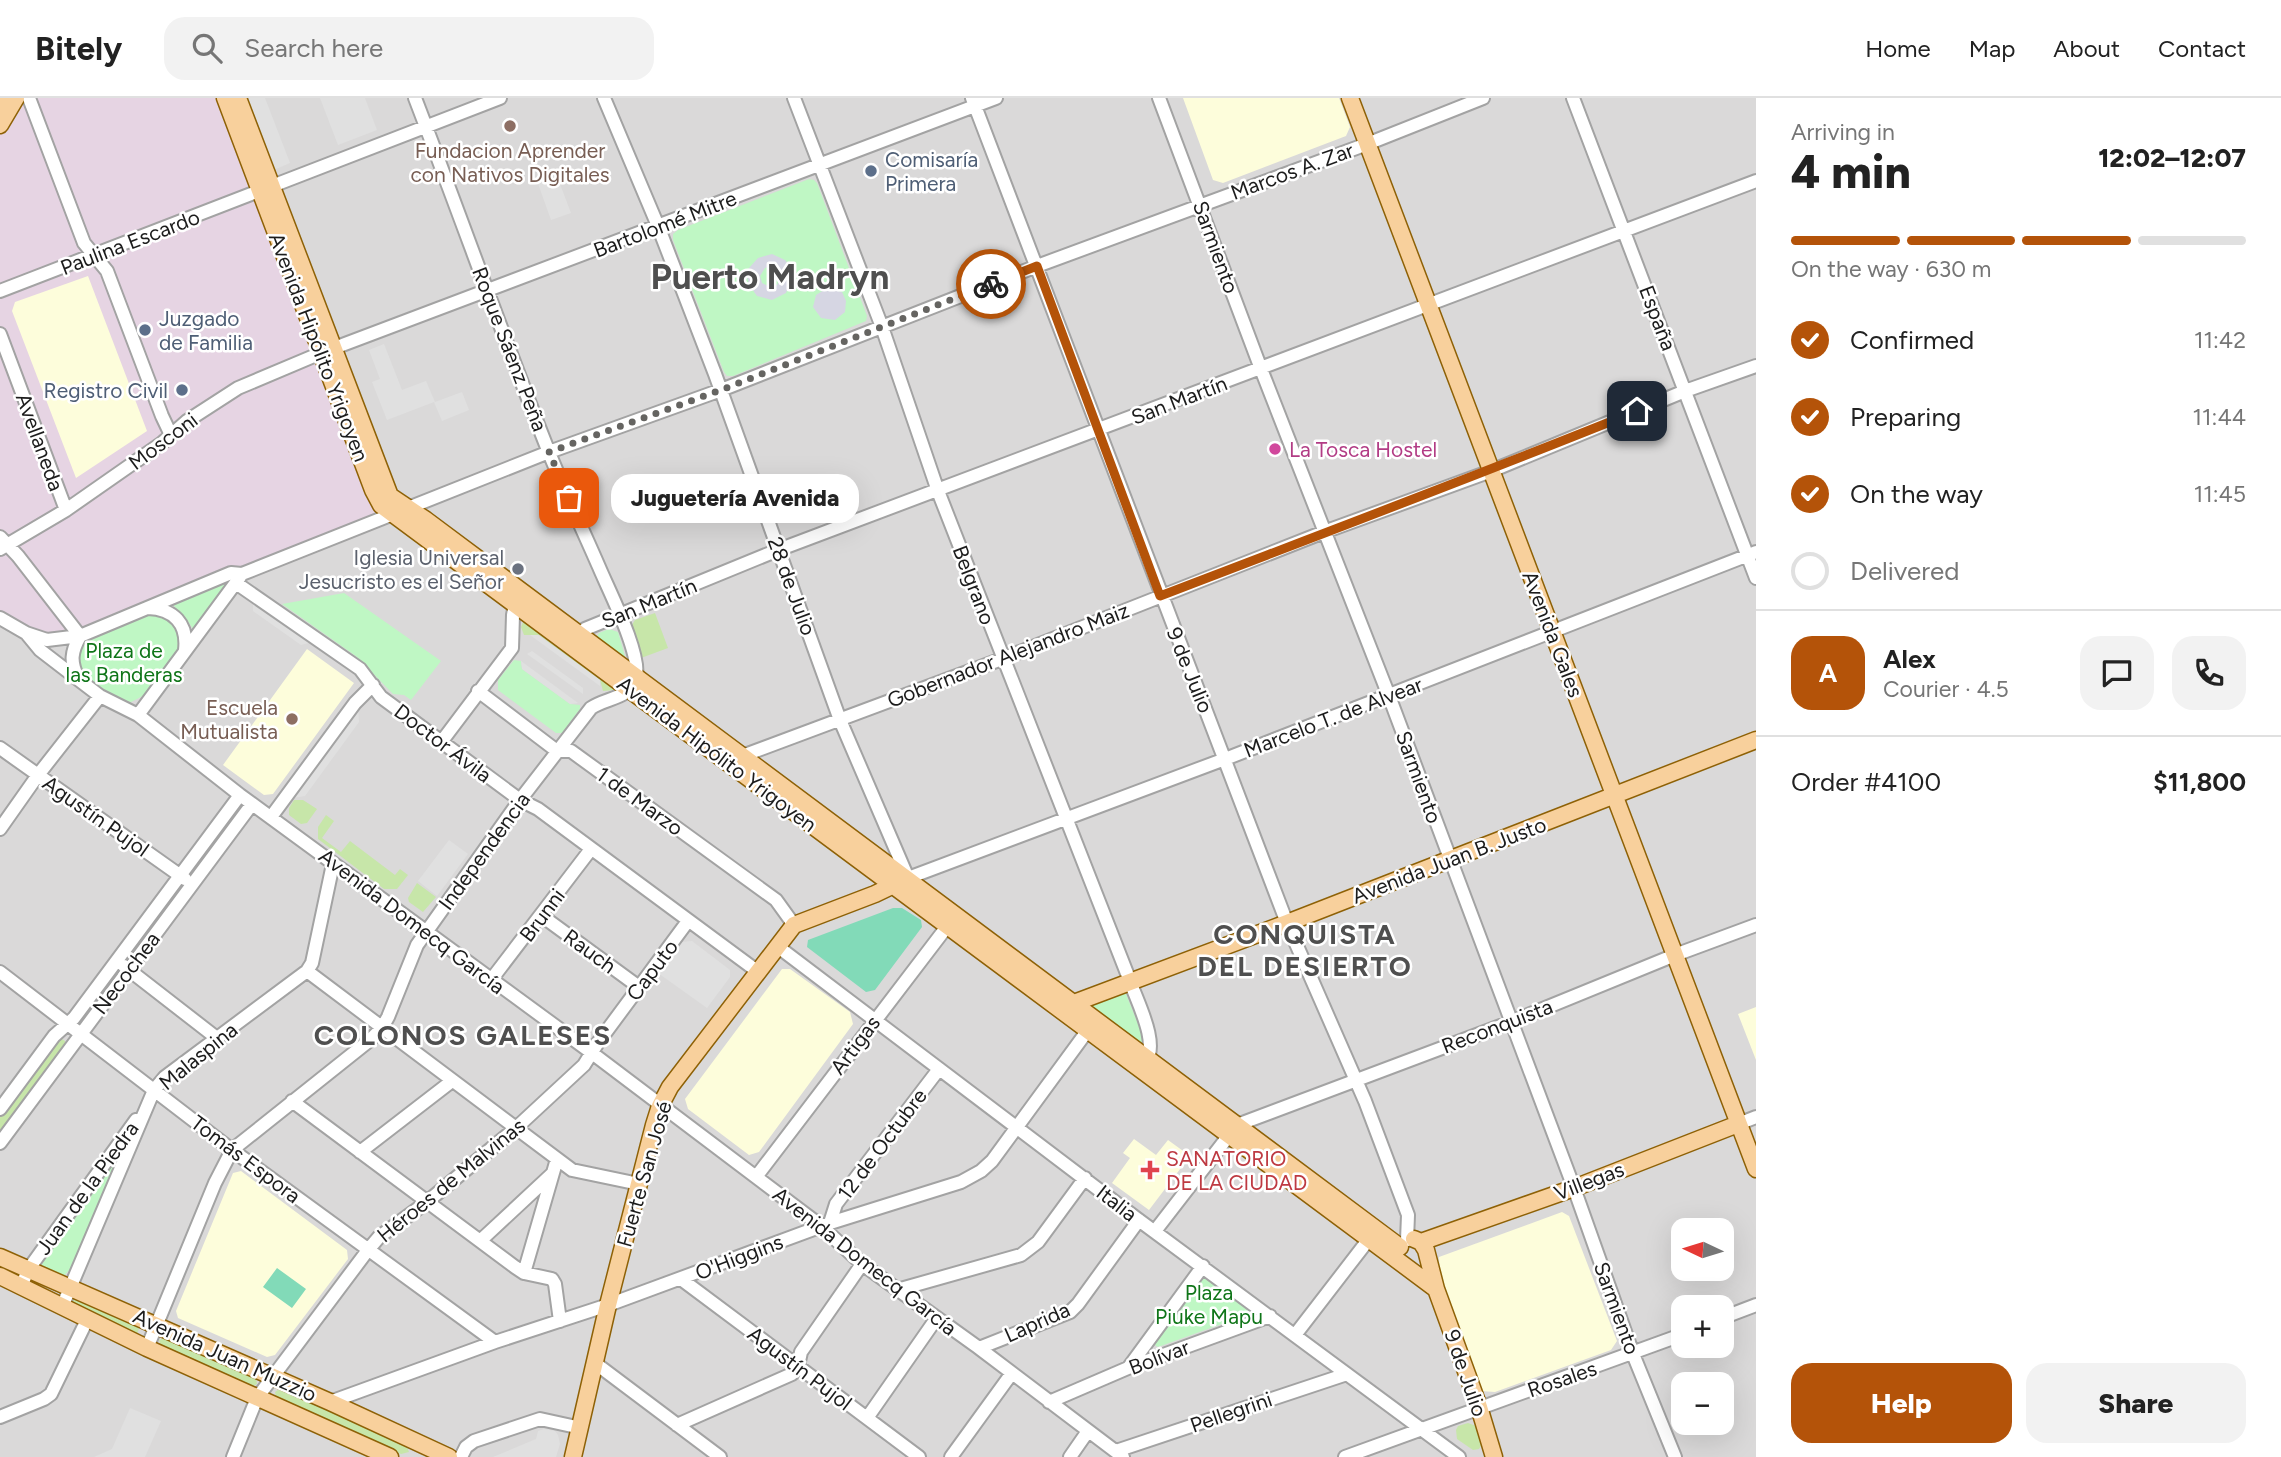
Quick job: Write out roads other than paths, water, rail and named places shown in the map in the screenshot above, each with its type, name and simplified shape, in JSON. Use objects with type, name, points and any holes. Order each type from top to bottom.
[{"type":"main road","points":[[0,103],[2,98]]},
{"type":"main road","points":[[0,125],[16,98]]},
{"type":"main road","name":"Avenida Hipólito Yrigoyen","points":[[225,98],[266,190],[327,351],[373,490],[381,505],[520,599]]},
{"type":"main road","name":"Avenida Hipólito Yrigoyen","points":[[238,98],[266,190]]},
{"type":"main road","name":"Avenida Gales","points":[[1350,98],[1756,1169]]},
{"type":"main road","name":"Avenida Hipólito Yrigoyen","points":[[327,351],[390,496],[410,509],[575,641],[738,761],[893,886],[952,920],[1233,1130],[1369,1239],[1411,1252]]},
{"type":"main road","name":"Avenida Juan B. Justo","points":[[1070,1008],[1130,981],[1287,923],[1756,740]]},
{"type":"main road","name":"Avenida Hipólito Yrigoyen","points":[[738,761],[908,877],[952,920]]},
{"type":"main road","name":"Fuerte San José","points":[[573,1457],[639,1184],[660,1106],[670,1087],[794,925],[893,886],[908,877]]},
{"type":"main road","name":"Avenida Hipólito Yrigoyen","points":[[1070,1008],[1088,1030],[1145,1064]]},
{"type":"main road","name":"Villegas","points":[[1411,1252],[1738,1124]]},
{"type":"main road","name":"Avenida Hipólito Yrigoyen","points":[[1233,1130],[1411,1252]]},
{"type":"main road","points":[[1411,1252],[1436,1289]]},
{"type":"main road","name":"9 de Julio","points":[[1411,1252],[1436,1289],[1479,1407],[1494,1457]]},
{"type":"main road","name":"Avenida Juan Muzzio","points":[[0,1257],[273,1376],[440,1456]]},
{"type":"main road","name":"Avenida Juan Muzzio","points":[[0,1277],[147,1348],[390,1457]]},
{"type":"street","points":[[29,98],[85,243],[107,271],[171,435]]},
{"type":"street","name":"Roque Sáenz Peña","points":[[415,98],[549,452],[620,614],[637,662],[634,683]]},
{"type":"street","name":"Paulina Escardo","points":[[0,291],[500,98]]},
{"type":"street","name":"28 de Julio","points":[[604,98],[658,226],[721,390],[840,720],[908,877]]},
{"type":"street","name":"Belgrano","points":[[794,98],[882,327],[938,491],[1130,981],[1151,1041],[1145,1064]]},
{"type":"street","name":"Bartolomé Mitre","points":[[327,351],[820,166],[974,102],[996,98]]},
{"type":"street","name":"Sarmiento","points":[[1159,98],[1389,696],[1574,1188],[1633,1354],[1675,1457]]},
{"type":"street","name":"Marcos A. Zar","points":[[148,608],[231,573],[239,578],[549,452],[721,390],[1037,266],[1367,144],[1483,98]]},
{"type":"street","name":"España","points":[[1573,98],[1685,391],[1752,553],[1756,578]]},
{"type":"street","name":"9 de Julio","points":[[974,102],[1160,596],[1287,923],[1355,1081],[1408,1215],[1411,1252]]},
{"type":"street","name":"San Martín","points":[[575,641],[585,629],[778,551],[1756,181]]},
{"type":"street","name":"Avellaneda","points":[[0,334],[65,510]]},
{"type":"street","name":"Mosconi","points":[[3,544],[65,510],[238,388],[327,351]]},
{"type":"street","name":"Gobernador Alejandro Maiz","points":[[738,761],[1324,532],[1491,471],[1685,391],[1756,366]]},
{"type":"street","points":[[3,544],[80,636]]},
{"type":"street","name":"Marcelo T. de Alvear","points":[[908,877],[1225,759],[1752,553]]},
{"type":"street","points":[[138,715],[239,578]]},
{"type":"street","name":"Doctor Ávila","points":[[239,578],[360,669],[381,696],[757,971]]},
{"type":"street","points":[[442,741],[512,648],[520,599]]},
{"type":"street","points":[[26,633],[47,639],[80,636],[148,608],[164,610],[177,617],[185,632],[185,650]]},
{"type":"street","name":"Avenida Domecq García","points":[[0,618],[26,633],[40,650],[100,696],[138,715],[240,795],[491,981],[756,1177],[826,1224],[862,1264],[1119,1454]]},
{"type":"street","points":[[79,680],[72,660],[72,651],[80,636]]},
{"type":"street","name":"Independencia","points":[[147,1348],[215,1183],[232,1150],[382,1028],[417,945],[520,800],[591,708],[600,701],[621,696],[634,683]]},
{"type":"street","points":[[271,817],[355,702],[373,685]]},
{"type":"street","name":"1 de Marzo","points":[[478,691],[557,751],[571,751],[776,900],[794,925]]},
{"type":"street","points":[[0,829],[100,696]]},
{"type":"street","name":"Agustín Pujol","points":[[0,748],[192,885]]},
{"type":"street","name":"Necochea","points":[[0,1109],[54,1036],[67,1024],[117,961],[240,795]]},
{"type":"street","name":"Necochea","points":[[0,1143],[252,804]]},
{"type":"street","name":"Brunni","points":[[491,981],[591,849]]},
{"type":"street","points":[[333,864],[312,963],[307,971],[572,1170],[639,1184]]},
{"type":"street","name":"Rauch","points":[[542,916],[639,987]]},
{"type":"street","name":"Artigas","points":[[756,1177],[952,920]]},
{"type":"street","name":"Caputo","points":[[592,1054],[688,921]]},
{"type":"street","name":"Reconquista","points":[[1233,1130],[1756,925]]},
{"type":"street","name":"Italia","points":[[777,946],[1139,1220],[1459,1457]]},
{"type":"street","points":[[117,961],[218,1039]]},
{"type":"street","name":"Malaspina","points":[[62,1307],[154,1090],[165,1077],[307,971]]},
{"type":"street","name":"Tomás Espora","points":[[0,972],[232,1150],[495,1342]]},
{"type":"street","name":"O'Higgins","points":[[330,1402],[495,1342],[608,1306],[826,1224],[970,1178],[992,1161],[1088,1030]]},
{"type":"street","name":"Héroes de Malvinas","points":[[233,1457],[257,1398],[379,1237],[427,1202],[516,1128],[584,1065],[592,1054]]},
{"type":"street","name":"12 de Octubre","points":[[826,1224],[836,1204],[939,1069]]},
{"type":"street","points":[[360,1152],[452,1081]]},
{"type":"street","name":"Juan de la Piedra","points":[[21,1287],[28,1269],[131,1127],[154,1090]]},
{"type":"street","points":[[292,1101],[524,1273],[552,1279],[560,1321]]},
{"type":"street","name":"Villegas","points":[[1738,1124],[1756,1117]]},
{"type":"street","points":[[1155,1231],[1233,1130]]},
{"type":"street","points":[[524,1273],[557,1159]]},
{"type":"street","points":[[480,1241],[552,1174]]},
{"type":"street","points":[[897,1290],[1011,1259],[1031,1249],[1085,1178]]},
{"type":"street","name":"Laprida","points":[[979,1348],[1070,1312],[1139,1220]]},
{"type":"street","points":[[1295,1335],[1369,1239]]},
{"type":"street","points":[[677,1425],[792,1374],[798,1366],[801,1352],[862,1264]]},
{"type":"street","points":[[1128,1368],[1203,1266]]},
{"type":"street","name":"Agustín Pujol","points":[[681,1279],[919,1457]]},
{"type":"street","points":[[1734,1313],[1756,1305]]},
{"type":"street","name":"Bolívar","points":[[1049,1402],[1128,1368],[1270,1316]]},
{"type":"street","points":[[867,1418],[936,1319]]},
{"type":"street","points":[[0,1417],[51,1394],[87,1320]]},
{"type":"street","name":"Rosales","points":[[1345,1457],[1671,1339]]},
{"type":"street","points":[[595,1363],[720,1457]]},
{"type":"street","points":[[951,1457],[1012,1373]]},
{"type":"street","name":"Pellegrini","points":[[1119,1454],[1347,1374]]},
{"type":"street","points":[[461,1457],[466,1447],[474,1441],[540,1419],[581,1428]]},
{"type":"street","points":[[1070,1457],[1088,1431]]},
{"type":"place","name":"Fundacion Aprender con Nativos Digitales","points":[[510,126]]},
{"type":"place","name":"Comisaría Primera","points":[[871,171]]},
{"type":"place","name":"Juzgado de Familia","points":[[145,330]]},
{"type":"place","name":"Registro Civil","points":[[182,390]]},
{"type":"place","name":"La Tosca Hostel","points":[[1275,449]]},
{"type":"place","name":"Juguetería Avenida","points":[[569,498]]},
{"type":"place","name":"Iglesia Universal Jesucristo es el Señor","points":[[518,569]]},
{"type":"place","name":"Escuela Mutualista","points":[[292,719]]},
{"type":"place","name":"SANATORIO DE LA CIUDAD","points":[[1150,1170]]},
{"type":"district","name":"Puerto Madryn","points":[[770,277]]},
{"type":"district","name":"CONQUISTA DEL DESIERTO","points":[[1305,950]]},
{"type":"district","name":"COLONOS GALESES","points":[[463,1035]]},
{"type":"park label","name":"Plaza de las Banderas","points":[[124,662]]},
{"type":"park label","name":"Plaza Piuke Mapu","points":[[1209,1304]]}]
